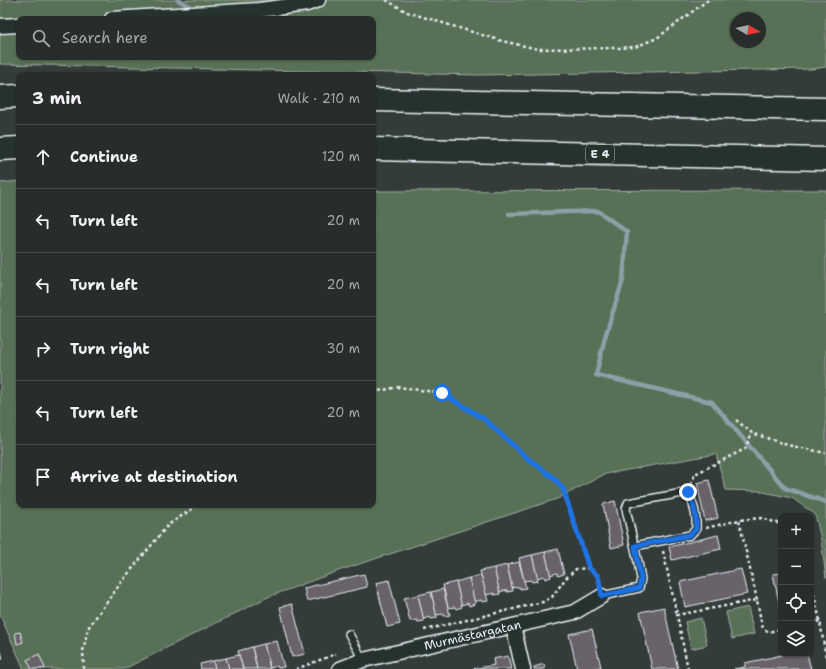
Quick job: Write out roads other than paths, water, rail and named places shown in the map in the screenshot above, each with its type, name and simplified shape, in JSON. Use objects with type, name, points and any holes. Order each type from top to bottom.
[{"type":"highway","points":[[0,97],[16,96]]},
{"type":"highway","points":[[376,100],[826,109]]},
{"type":"highway","points":[[0,149],[16,148]]},
{"type":"highway","name":"E 4","points":[[376,149],[826,159]]},
{"type":"street","points":[[161,16],[259,10],[307,4],[318,0]]},
{"type":"street","points":[[0,26],[16,24]]},
{"type":"street","name":"Murmästargatan","points":[[340,669],[362,660],[575,612],[602,596]]},
{"type":"street","points":[[513,626],[523,669]]},
{"type":"lane","points":[[602,596],[639,588],[641,579],[626,509],[628,502],[688,492],[693,500],[697,520],[696,529],[690,535],[635,546]]},
{"type":"lane","points":[[349,634],[362,660]]},
{"type":"waterway","points":[[178,0],[189,6]]},
{"type":"waterway","points":[[509,214],[598,211],[627,232],[623,280],[605,337],[596,375],[712,402],[785,488],[826,502]]}]
